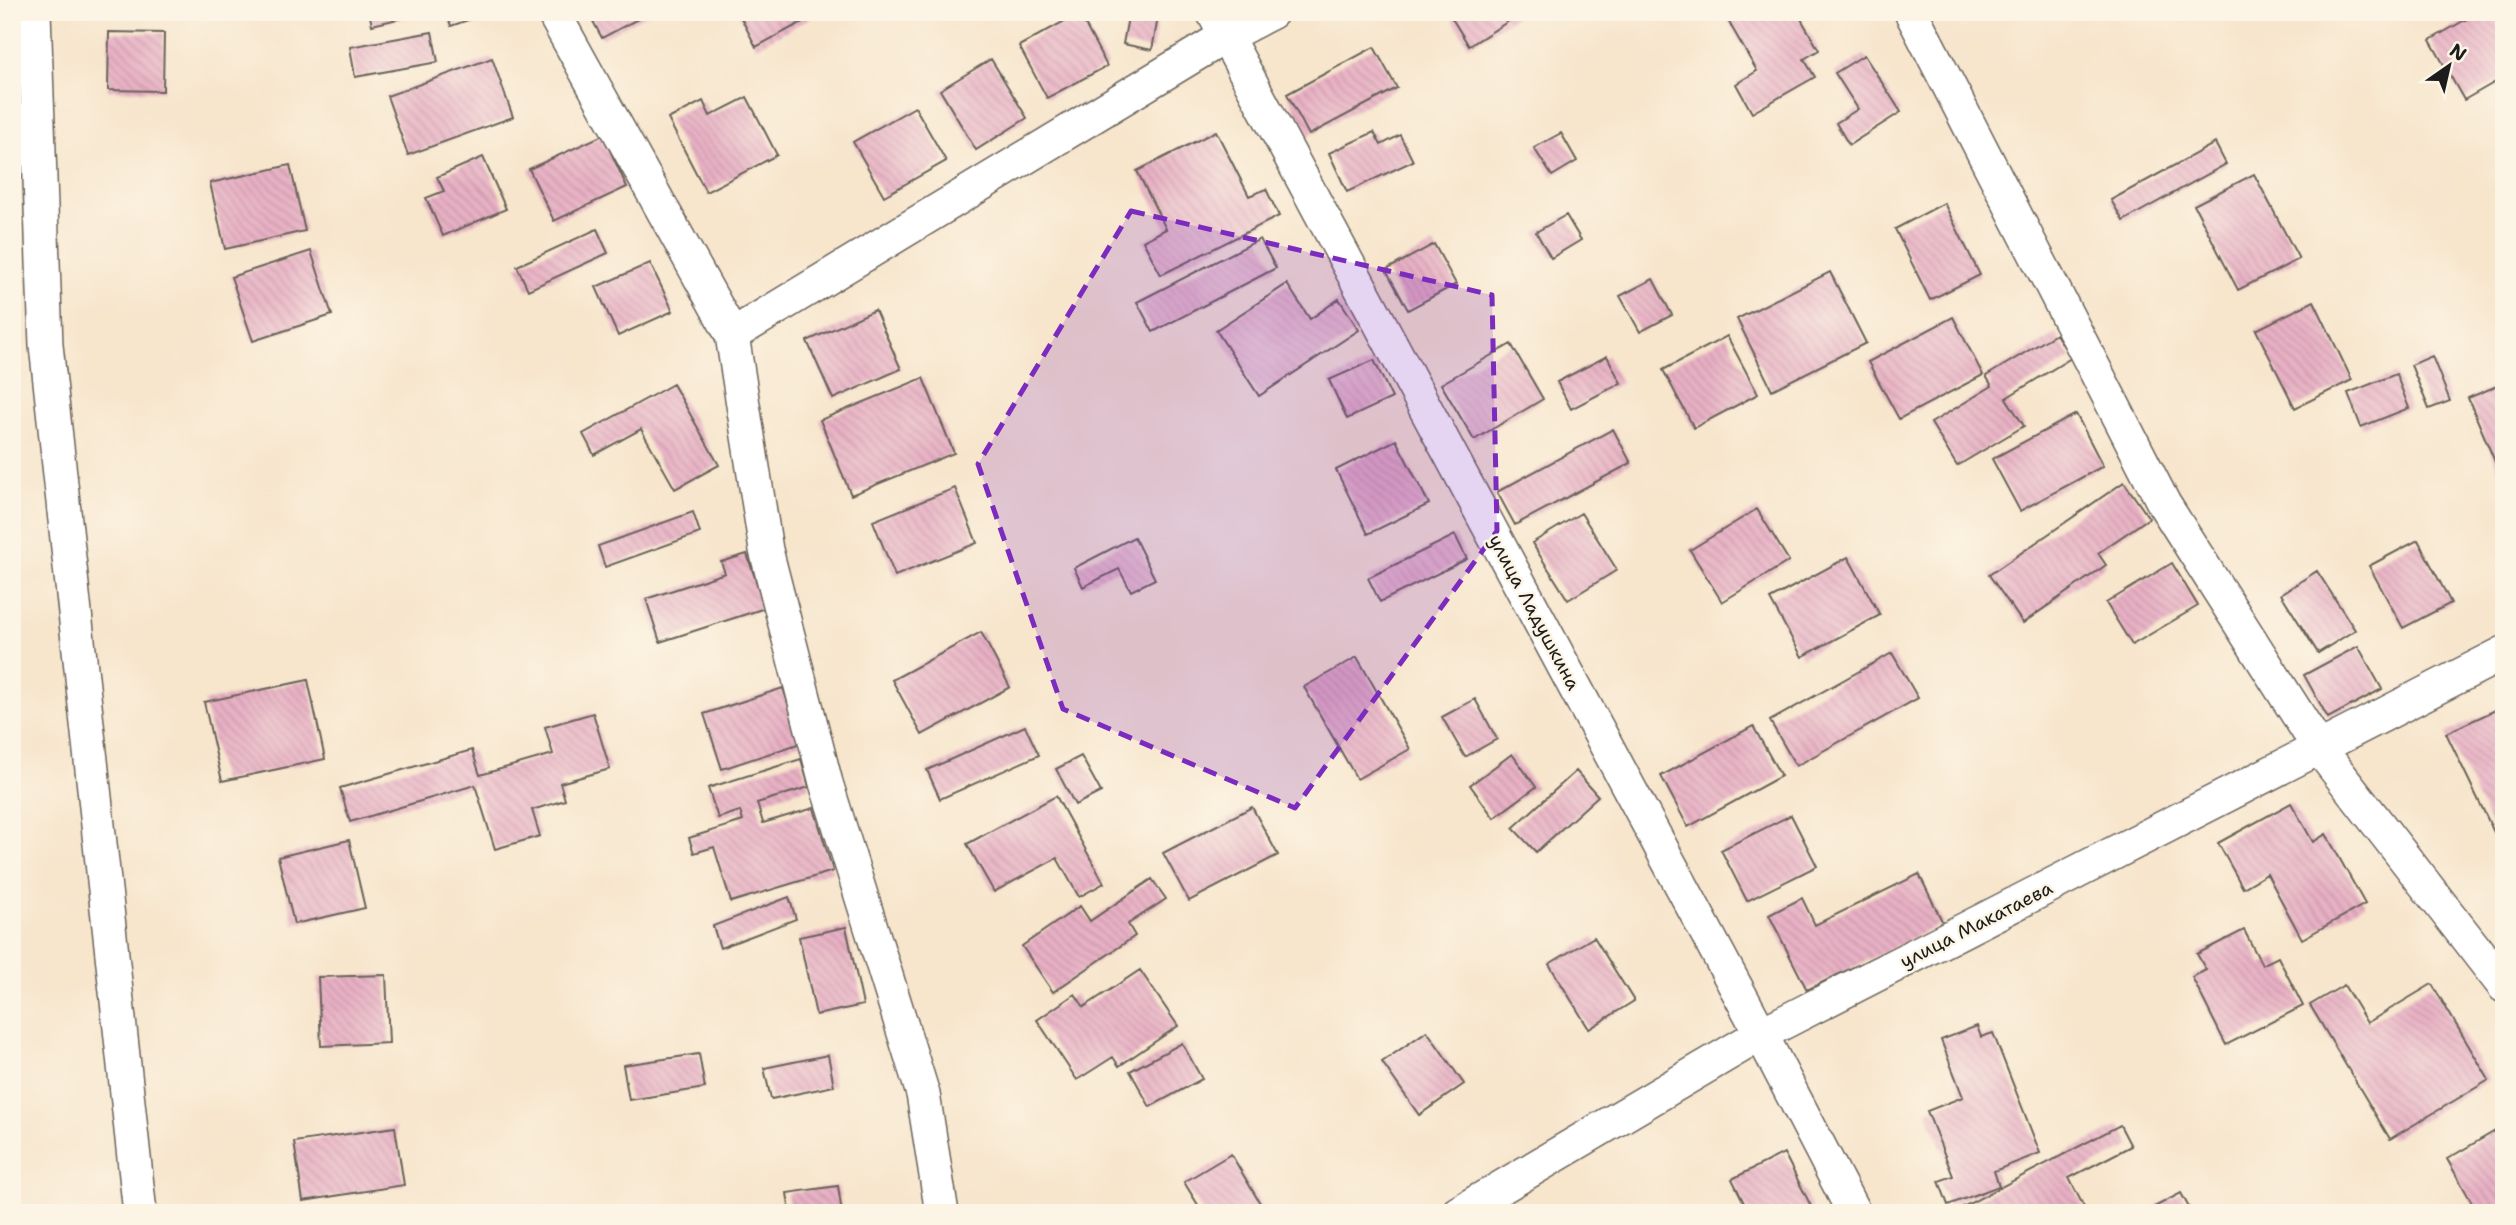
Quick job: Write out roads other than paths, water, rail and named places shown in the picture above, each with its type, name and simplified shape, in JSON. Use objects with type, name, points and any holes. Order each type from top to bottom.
[{"type":"street","points":[[34,12],[46,345],[140,1213]]},
{"type":"street","points":[[553,12],[732,335],[766,550],[826,783],[923,1094],[943,1213]]},
{"type":"street","points":[[732,335],[1219,24],[1272,12]]},
{"type":"street","points":[[1911,12],[2164,504],[2319,748],[2504,986]]},
{"type":"street","name":"улица Ладушкина","points":[[1219,24],[1761,1034],[1854,1213]]},
{"type":"street","name":"улица Макатаева","points":[[1458,1213],[1761,1034],[2504,653]]}]
